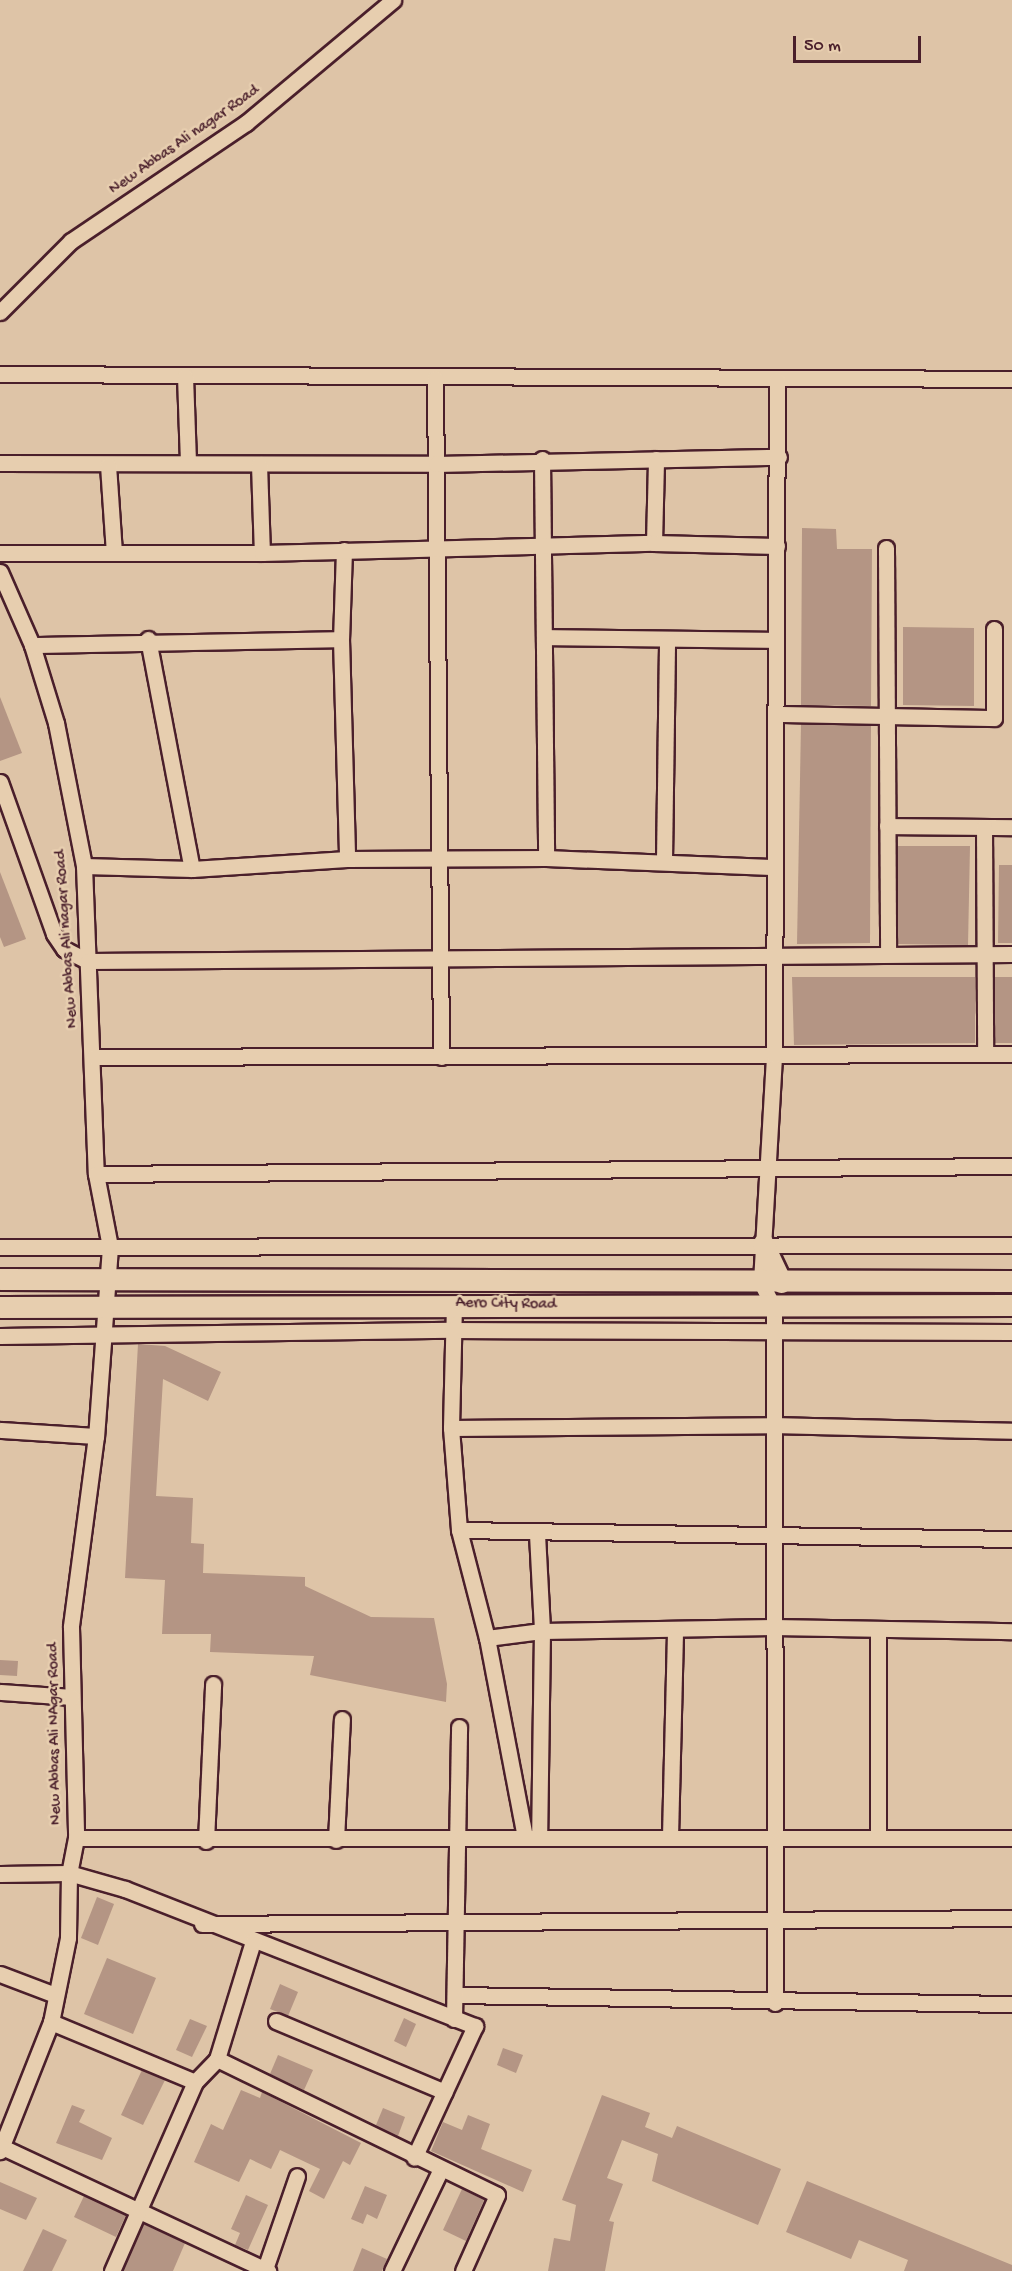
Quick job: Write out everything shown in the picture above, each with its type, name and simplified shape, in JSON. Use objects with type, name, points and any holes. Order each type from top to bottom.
[{"type":"street","name":"New Abbas Ali nagar Road","points":[[0,312],[71,242],[246,123],[393,0]]},
{"type":"street","points":[[0,374],[1012,380]]},
{"type":"street","points":[[185,376],[188,462]]},
{"type":"street","points":[[435,378],[440,548],[441,1057]]},
{"type":"street","points":[[775,2003],[777,1839],[773,1627],[774,1308],[763,1244],[774,1055],[771,867],[777,714],[779,457],[777,380]]},
{"type":"street","points":[[0,463],[436,464],[542,459],[779,457]]},
{"type":"street","points":[[542,459],[546,548],[544,637],[546,858]]},
{"type":"street","points":[[654,543],[656,459]]},
{"type":"street","points":[[259,464],[262,553]]},
{"type":"street","points":[[108,465],[114,553]]},
{"type":"street","points":[[0,553],[262,553],[440,548],[546,548],[654,543],[777,546]]},
{"type":"street","points":[[886,548],[888,954]]},
{"type":"street","points":[[344,550],[341,639],[347,859]]},
{"type":"street","name":"New Abbas Ali nagar Road","points":[[0,572],[32,645],[56,723],[84,866],[94,1057],[96,1174],[110,1247],[105,1306]]},
{"type":"street","points":[[777,714],[887,714],[994,718],[994,629]]},
{"type":"street","points":[[544,637],[667,641],[776,640]]},
{"type":"street","points":[[32,645],[148,639],[341,639]]},
{"type":"street","points":[[148,639],[192,869]]},
{"type":"street","points":[[664,860],[667,641]]},
{"type":"street","points":[[0,782],[54,934],[64,949],[88,961],[440,955],[1012,954]]},
{"type":"street","points":[[887,826],[1012,827]]},
{"type":"street","points":[[984,827],[985,1054]]},
{"type":"street","points":[[84,866],[192,869],[347,859],[442,861],[546,858],[664,860],[771,867]]},
{"type":"street","points":[[94,1057],[1012,1054]]},
{"type":"street","points":[[96,1174],[1012,1166]]},
{"type":"street","points":[[0,1247],[1012,1245]]},
{"type":"street","name":"Aero City Road","points":[[0,1279],[1012,1281]]},
{"type":"street","points":[[454,1304],[451,1330],[451,1428],[459,1530],[487,1638],[532,1837]]},
{"type":"street","name":"Aero City Road","points":[[0,1307],[454,1304],[774,1308],[1012,1305]]},
{"type":"street","name":"New Abbas Ali NAgar Road","points":[[1,2148],[51,2022],[53,1994],[69,1938],[69,1873],[76,1838],[71,1627],[96,1436],[105,1306]]},
{"type":"street","points":[[0,1336],[104,1337],[451,1330],[1012,1332]]},
{"type":"street","points":[[451,1428],[772,1425],[1012,1431]]},
{"type":"street","points":[[0,1430],[96,1436]]},
{"type":"street","points":[[459,1530],[537,1534],[1012,1539]]},
{"type":"street","points":[[532,1837],[542,1631],[537,1534]]},
{"type":"street","points":[[487,1638],[542,1631],[773,1627],[1012,1631]]},
{"type":"street","points":[[670,1837],[675,1630]]},
{"type":"street","points":[[878,1838],[879,1630]]},
{"type":"street","points":[[206,1841],[213,1684]]},
{"type":"street","points":[[0,1692],[72,1697]]},
{"type":"street","points":[[336,1840],[342,1719]]},
{"type":"street","points":[[454,2019],[459,1727]]},
{"type":"street","points":[[76,1838],[206,1841],[456,1836],[777,1839],[1012,1838]]},
{"type":"street","points":[[0,1874],[69,1873],[125,1889],[202,1924],[253,1941],[475,2026],[414,2158]]},
{"type":"street","points":[[202,1924],[1012,1918]]},
{"type":"street","points":[[112,2271],[195,2082],[217,2059],[253,1941]]},
{"type":"street","points":[[0,1974],[53,1994]]},
{"type":"street","points":[[455,1995],[775,2003],[1012,2004]]},
{"type":"street","points":[[276,2021],[445,2092]]},
{"type":"street","points":[[51,2022],[195,2082]]},
{"type":"street","points":[[217,2059],[440,2171],[497,2195],[463,2271]]},
{"type":"street","points":[[1,2148],[137,2214],[267,2270],[297,2176]]},
{"type":"street","points":[[392,2271],[440,2171]]},
{"type":"building","points":[[802,528],[836,529],[837,549],[872,549],[871,706],[801,705]]},
{"type":"building","points":[[903,627],[974,628],[974,706],[903,705]]},
{"type":"building","points":[[0,697],[22,753],[0,761]]},
{"type":"building","points":[[801,724],[871,726],[870,943],[797,944]]},
{"type":"building","points":[[898,846],[970,846],[968,945],[898,944]]},
{"type":"building","points":[[999,865],[1012,865],[1012,943],[998,943]]},
{"type":"building","points":[[0,872],[26,939],[4,947],[0,937]]},
{"type":"building","points":[[792,977],[975,977],[975,1043],[794,1045]]},
{"type":"building","points":[[994,977],[1012,977],[1012,1043],[995,1043]]},
{"type":"building","points":[[138,1344],[165,1346],[221,1372],[208,1401],[163,1379],[156,1496],[193,1498],[191,1543],[204,1544],[203,1573],[305,1577],[305,1586],[371,1617],[434,1618],[447,1684],[446,1702],[310,1675],[314,1656],[210,1652],[211,1634],[162,1634],[165,1580],[125,1578]]},
{"type":"building","points":[[0,1660],[18,1661],[17,1676],[0,1675]]},
{"type":"building","points":[[97,1897],[114,1904],[98,1945],[81,1938]]},
{"type":"building","points":[[107,1958],[156,1978],[133,2034],[84,2014]]},
{"type":"building","points":[[280,1984],[298,1992],[288,2016],[270,2009]]},
{"type":"building","points":[[404,2018],[416,2024],[406,2047],[394,2041]]},
{"type":"building","points":[[190,2019],[207,2026],[192,2057],[176,2050]]},
{"type":"building","points":[[503,2048],[523,2055],[516,2073],[497,2065]]},
{"type":"building","points":[[278,2055],[313,2070],[304,2090],[270,2074]]},
{"type":"building","points":[[142,2070],[165,2080],[143,2125],[121,2115]]},
{"type":"building","points":[[241,2090],[260,2098],[262,2092],[361,2143],[350,2165],[343,2161],[324,2199],[309,2191],[320,2169],[280,2150],[271,2169],[250,2159],[239,2182],[194,2162],[211,2124],[223,2130]]},
{"type":"building","points":[[602,2095],[650,2113],[645,2127],[672,2138],[677,2126],[781,2169],[758,2225],[652,2181],[658,2154],[622,2140],[607,2178],[623,2184],[609,2221],[614,2222],[605,2271],[548,2271],[554,2238],[570,2241],[576,2205],[562,2200]]},
{"type":"building","points":[[72,2105],[85,2110],[79,2122],[112,2138],[102,2160],[56,2143]]},
{"type":"building","points":[[383,2108],[405,2117],[398,2136],[376,2125]]},
{"type":"building","points":[[468,2115],[490,2124],[481,2149],[532,2170],[523,2192],[431,2151],[443,2122],[462,2130]]},
{"type":"building","points":[[807,2181],[1012,2265],[1012,2271],[904,2271],[908,2260],[859,2240],[851,2259],[786,2232]]},
{"type":"building","points":[[0,2182],[37,2198],[26,2220],[0,2209]]},
{"type":"building","points":[[365,2186],[387,2195],[377,2219],[367,2214],[363,2224],[351,2219]]},
{"type":"building","points":[[462,2189],[484,2200],[466,2241],[443,2230]]},
{"type":"building","points":[[246,2195],[268,2205],[248,2250],[235,2245],[240,2233],[231,2229]]},
{"type":"building","points":[[84,2196],[126,2215],[116,2237],[74,2217]]},
{"type":"building","points":[[143,2224],[185,2243],[173,2271],[123,2271]]},
{"type":"building","points":[[43,2229],[67,2240],[52,2271],[23,2271]]},
{"type":"building","points":[[362,2248],[387,2259],[382,2271],[353,2271]]}]
